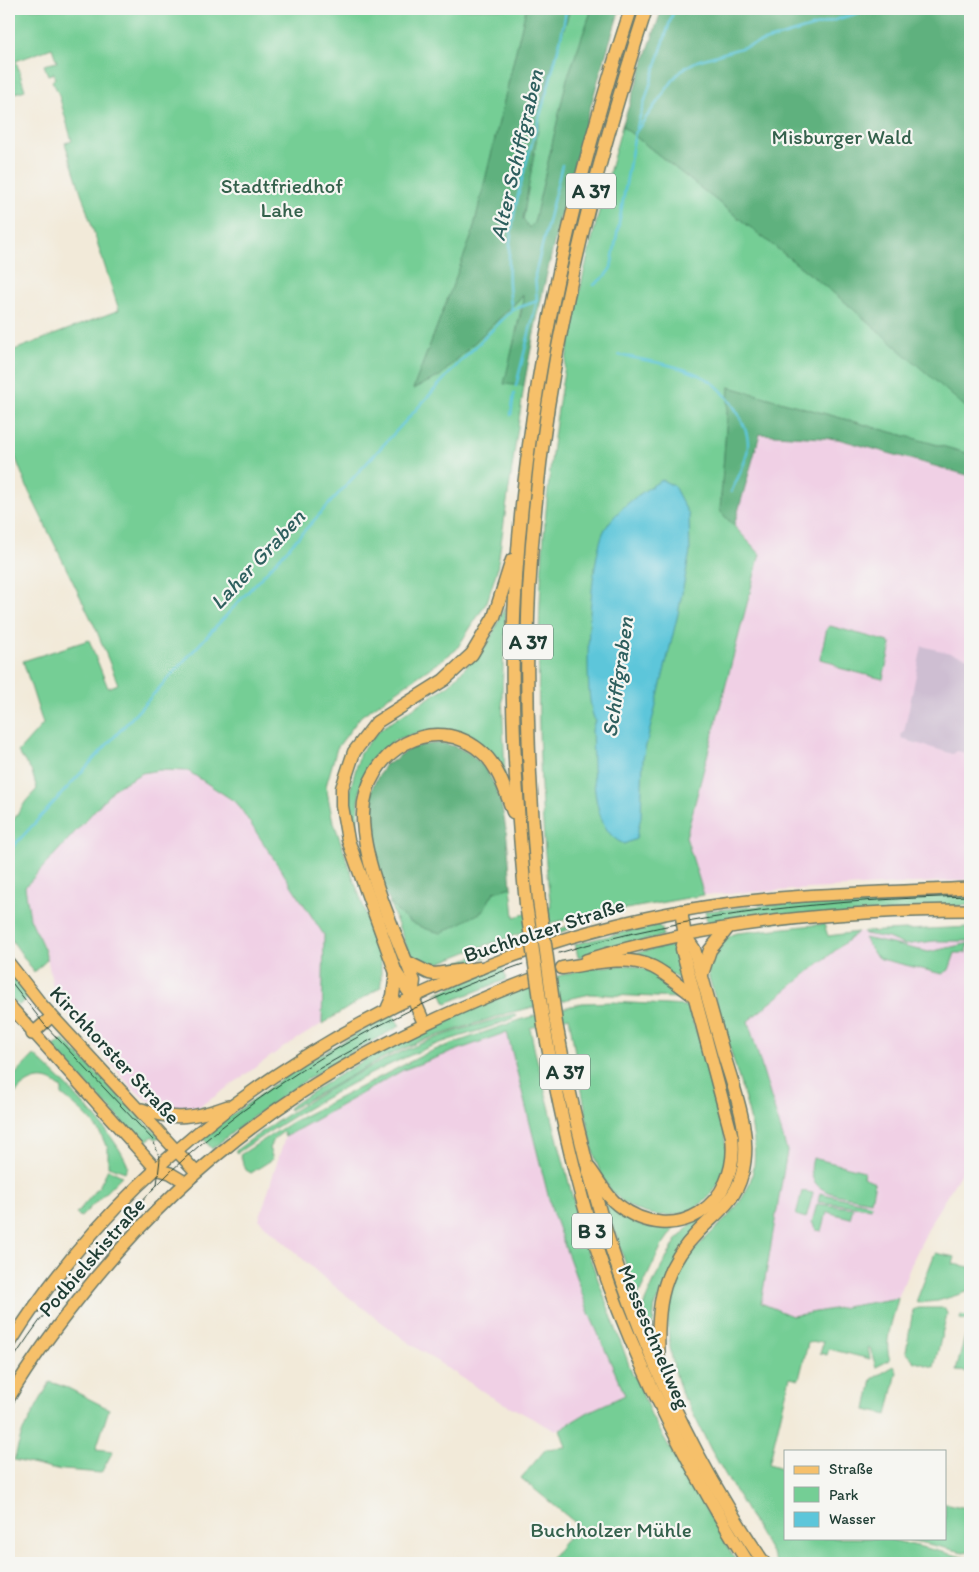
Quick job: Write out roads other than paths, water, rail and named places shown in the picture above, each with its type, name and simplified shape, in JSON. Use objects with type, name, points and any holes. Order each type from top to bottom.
[{"type":"highway","name":"A 37","points":[[526,904],[518,826],[513,684],[519,533],[538,374],[573,205],[631,9]]},
{"type":"highway","name":"A 37","points":[[646,9],[587,207],[569,286],[552,377],[532,546],[527,684],[530,779],[539,901],[556,1023],[585,1161],[654,1378]]},
{"type":"highway","points":[[424,1023],[412,996],[396,973],[345,827],[342,788],[346,769],[363,737],[377,722],[444,680],[472,654],[494,618],[502,597],[519,533]]},
{"type":"highway","points":[[412,996],[414,981],[378,884],[364,833],[363,813],[366,790],[383,760],[407,741],[426,736],[445,736],[464,741],[485,754],[502,780],[518,826]]},
{"type":"highway","name":"Messeschnellweg","points":[[526,904],[544,1026],[569,1149],[588,1218],[613,1296],[654,1378],[681,1419],[702,1461],[764,1563]]},
{"type":"highway","points":[[585,1161],[608,1197],[618,1206],[643,1219],[661,1224],[674,1223],[697,1215],[720,1195],[732,1165],[732,1137],[682,949],[685,936],[681,911]]},
{"type":"highway","points":[[702,976],[703,965],[710,950],[727,929]]},
{"type":"highway","points":[[654,1378],[658,1309],[668,1275],[684,1247],[728,1204],[740,1182],[745,1162],[745,1146],[740,1112],[694,949],[685,936]]},
{"type":"highway","points":[[562,968],[622,960],[642,963],[659,970],[694,996]]},
{"type":"highway","points":[[407,962],[435,974],[480,968]]},
{"type":"highway","points":[[388,1007],[393,996],[396,973]]},
{"type":"highway","name":"Messeschnellweg","points":[[654,1378],[670,1427],[711,1504],[748,1563]]},
{"type":"main road","name":"Buchholzer Straße","points":[[177,1150],[241,1101],[299,1061],[388,1007],[480,968],[579,934],[681,911],[796,898],[970,888]]},
{"type":"main road","name":"Buchholzer Straße","points":[[196,1172],[284,1104],[338,1069],[424,1023],[503,988],[562,968],[595,957],[685,936],[727,929],[828,916],[970,910]]},
{"type":"main road","name":"Kirchhorster Straße","points":[[9,963],[52,1016],[196,1172]]},
{"type":"main road","points":[[9,1005],[32,1034],[156,1169],[170,1173],[185,1182]]},
{"type":"main road","points":[[32,1034],[52,1016]]},
{"type":"main road","points":[[138,1107],[155,1115],[185,1118],[199,1116],[241,1101]]},
{"type":"main road","name":"Podbielskistraße","points":[[9,1345],[70,1260],[117,1206],[177,1150]]},
{"type":"main road","name":"Podbielskistraße","points":[[9,1398],[64,1315],[117,1252],[196,1172]]},
{"type":"water","points":[[662,480],[674,486],[689,515],[690,552],[678,614],[643,758],[641,817],[636,839],[624,844],[612,836],[604,825],[595,794],[592,730],[595,720],[591,706],[588,656],[592,594],[595,566],[605,529],[616,514],[630,501]]},
{"type":"waterway","name":"Alter Schiffgraben","points":[[512,310],[509,280],[509,249],[513,219],[559,46],[566,9]]},
{"type":"waterway","points":[[636,129],[674,9]]},
{"type":"waterway","points":[[594,285],[611,268],[635,133],[676,76],[686,67],[697,61],[872,9]]},
{"type":"waterway","points":[[516,386],[537,301],[535,275],[562,165]]},
{"type":"waterway","name":"Laher Graben","points":[[9,851],[459,363],[512,310],[537,301]]},
{"type":"waterway","name":"Schiffgraben","points":[[619,355],[664,364],[697,374],[714,384],[728,399],[745,428],[748,446],[744,463],[731,492]]},
{"type":"waterway","points":[[511,415],[514,394]]},
{"type":"tram line","points":[[559,953],[660,927],[711,918],[814,905],[970,896]]},
{"type":"tram line","points":[[9,1366],[50,1308],[117,1228],[172,1170],[221,1127],[302,1070],[388,1021],[432,1000],[523,964]]},
{"type":"tram line","points":[[9,979],[44,1024],[153,1140],[160,1159],[157,1185]]},
{"type":"tram line","points":[[315,1071],[372,1039]]},
{"type":"park label","name":"Misburger Wald","points":[[842,137]]},
{"type":"park label","name":"Stadtfriedhof Lahe","points":[[282,198]]},
{"type":"park label","name":"Buchholzer Mühle","points":[[611,1530]]}]
